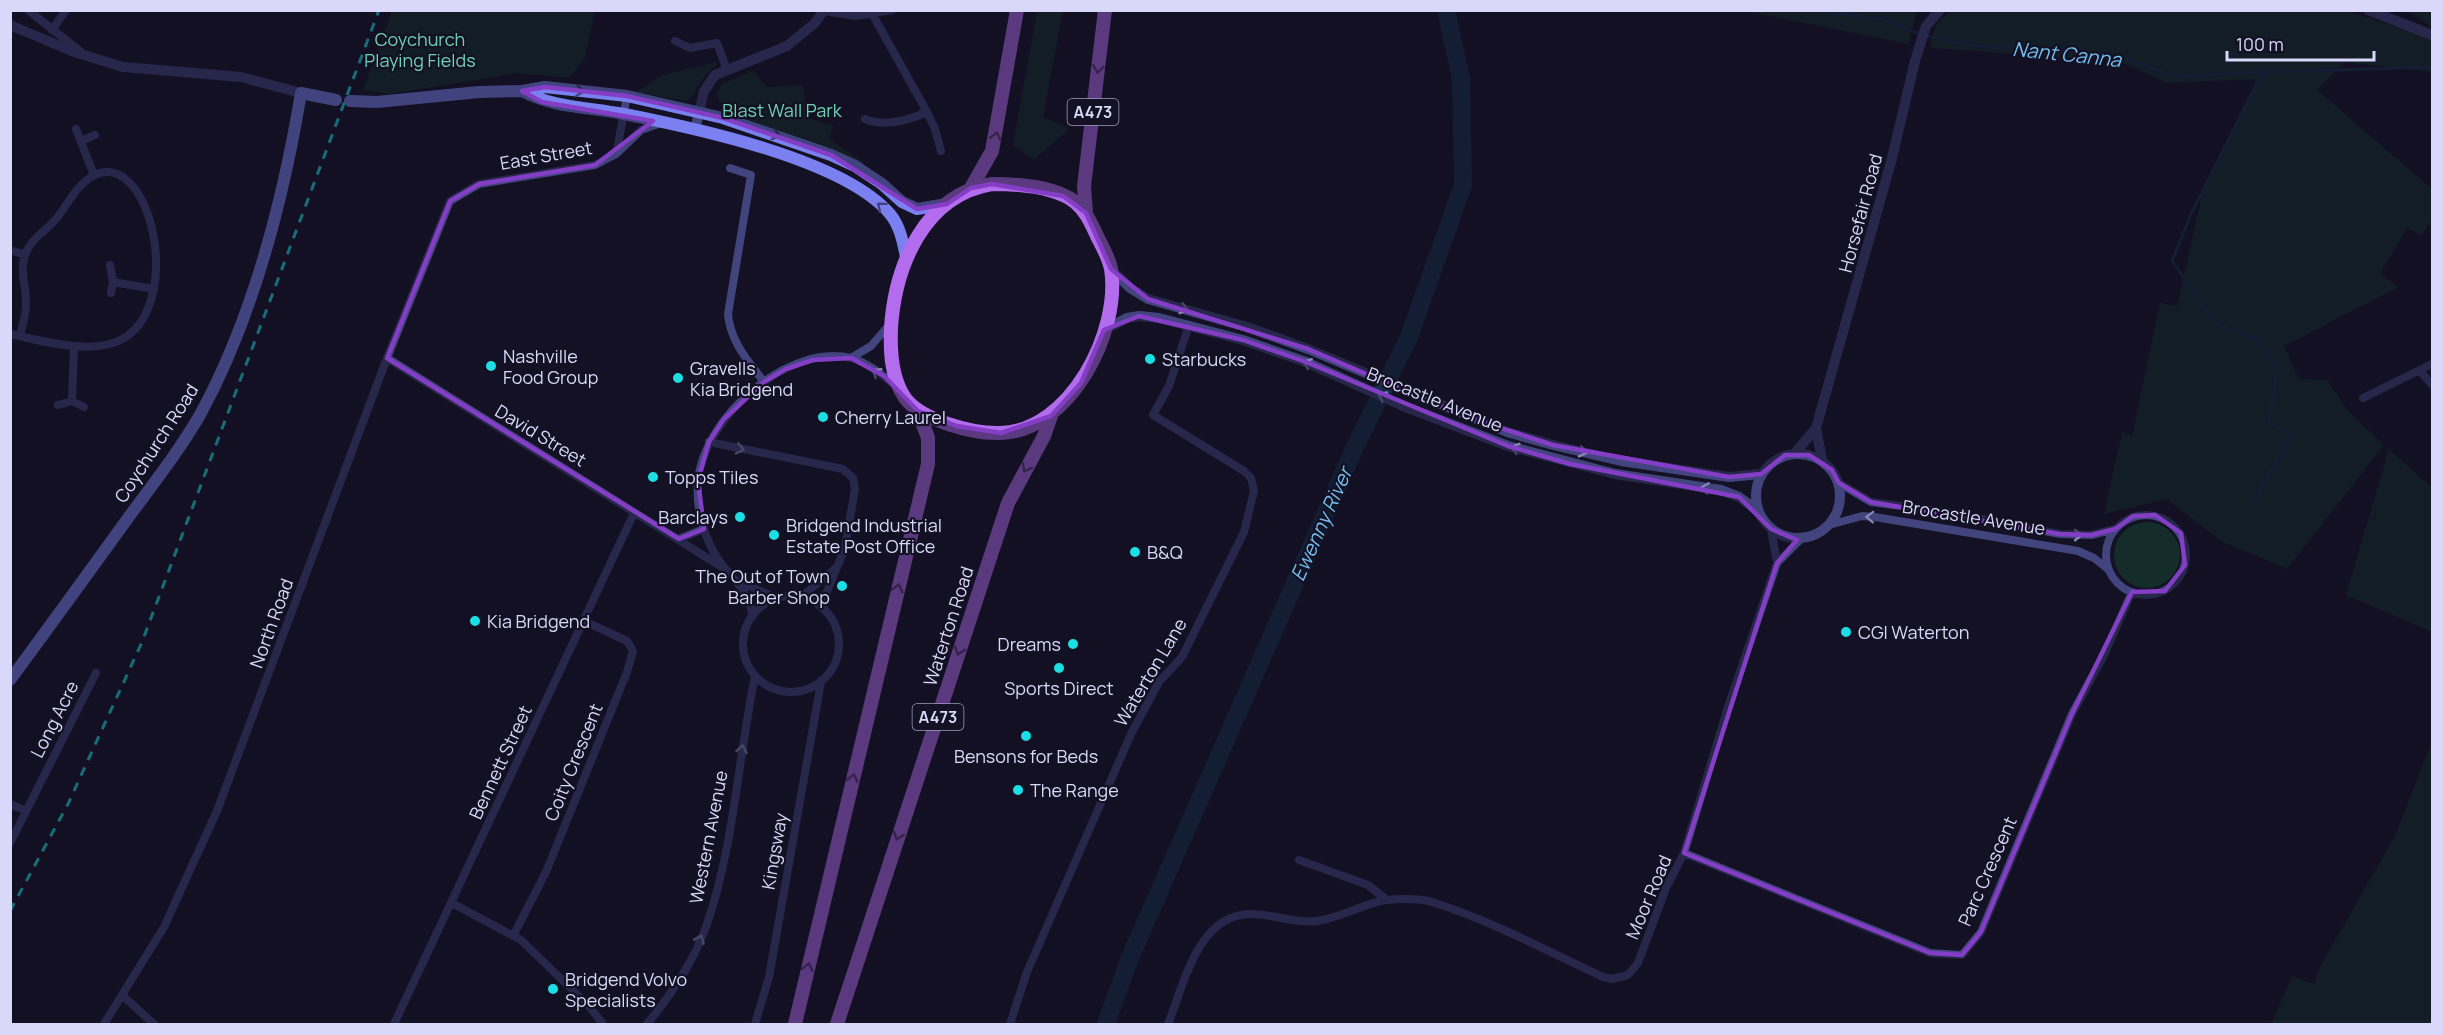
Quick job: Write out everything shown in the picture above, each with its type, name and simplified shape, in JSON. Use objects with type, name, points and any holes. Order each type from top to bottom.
[{"type":"main road","points":[[795,1024],[928,464],[928,438],[918,411],[900,389],[890,349],[896,290],[906,256],[924,227],[947,204],[971,188],[992,151],[1017,10]]},
{"type":"main road","name":"A473","points":[[1086,213],[1085,181],[1105,10]]},
{"type":"main road","points":[[350,101],[377,102],[480,92],[522,91],[545,87],[627,96],[700,112],[784,137],[831,155],[855,166],[882,184],[902,202],[917,209],[947,204]]},
{"type":"main road","points":[[522,91],[542,102],[625,114],[695,130],[789,157],[840,178],[889,213],[900,232],[906,256]]},
{"type":"main road","points":[[302,93],[336,100]]},
{"type":"main road","name":"Coychurch Road","points":[[10,680],[166,465],[200,415],[224,367],[254,284],[289,166],[302,93]]},
{"type":"main road","points":[[918,411],[957,426],[1001,433],[1018,430],[1051,416],[1081,383],[1104,330],[1111,298],[1111,269],[1086,213],[1074,201],[1041,188],[1004,184],[971,188]]},
{"type":"main road","name":"Waterton Road","points":[[837,1024],[1008,503],[1044,436],[1051,416]]},
{"type":"street","points":[[28,10],[86,56]]},
{"type":"street","points":[[52,30],[66,10]]},
{"type":"street","points":[[695,130],[708,81],[715,75],[787,46],[815,23],[824,11],[856,16],[892,10]]},
{"type":"street","name":"Horsefair Road","points":[[1795,453],[1816,428],[1891,162],[1915,61],[1926,26],[1940,10]]},
{"type":"street","points":[[2368,10],[2433,35]]},
{"type":"street","points":[[871,13],[927,112],[941,151]]},
{"type":"street","points":[[10,25],[86,56],[123,67],[241,77],[302,93]]},
{"type":"street","points":[[675,40],[690,48],[717,43],[727,70]]},
{"type":"street","points":[[616,154],[627,96]]},
{"type":"street","points":[[865,119],[877,124],[915,117],[927,112]]},
{"type":"street","name":"East Street","points":[[441,219],[450,201],[479,184],[595,165],[616,154],[641,130],[662,123]]},
{"type":"street","points":[[76,129],[94,175]]},
{"type":"street","points":[[81,141],[95,135]]},
{"type":"street","points":[[730,168],[751,175],[728,314],[729,327],[733,339],[764,382]]},
{"type":"street","points":[[108,173],[124,178],[142,200],[157,243],[158,263],[147,312],[126,337],[112,343],[74,346],[15,335],[27,306],[23,273],[25,255],[35,239],[59,215],[69,198],[94,175],[108,173]]},
{"type":"street","name":"North Road","points":[[104,1024],[173,910],[217,811],[441,219]]},
{"type":"street","points":[[10,250],[25,255]]},
{"type":"street","points":[[110,265],[111,293]]},
{"type":"street","name":"Brocastle Avenue","points":[[1111,269],[1130,288],[1148,299],[1247,327],[1368,374],[1464,416],[1553,445],[1689,472],[1729,477],[1761,474]]},
{"type":"street","points":[[112,282],[154,289]]},
{"type":"street","name":"Brocastle Avenue","points":[[1104,330],[1127,318],[1139,316],[1243,340],[1306,362],[1403,406],[1508,446],[1570,464],[1721,490],[1739,497],[1758,511]]},
{"type":"street","points":[[752,616],[751,608],[738,581],[718,558],[704,529],[699,508],[698,480],[709,442],[724,419],[764,382],[786,369],[813,360],[850,358],[876,342],[892,322]]},
{"type":"street","name":"Waterton Lane","points":[[1010,1024],[1027,972],[1131,734],[1159,682],[1182,657],[1244,532],[1254,491],[1251,478],[1244,471],[1153,415],[1169,386],[1189,326]]},
{"type":"street","points":[[72,401],[74,346]]},
{"type":"street","name":"David Street","points":[[387,358],[634,513],[679,538],[710,562],[728,571]]},
{"type":"street","points":[[850,358],[876,371],[900,389]]},
{"type":"street","points":[[2363,398],[2433,363]]},
{"type":"street","points":[[2420,371],[2433,385]]},
{"type":"street","points":[[58,405],[72,401],[84,407]]},
{"type":"street","name":"Horsefair Road","points":[[1816,428],[1822,460]]},
{"type":"street","points":[[709,442],[843,469],[853,478],[855,489],[847,536],[838,566],[821,606]]},
{"type":"street","points":[[1795,453],[1822,460],[1832,470],[1839,483],[1840,505],[1829,525],[1821,531],[1802,538],[1791,538],[1771,529],[1758,511],[1755,498],[1761,474],[1776,459],[1795,453]]},
{"type":"street","name":"Brocastle Avenue","points":[[1839,483],[1871,502],[1946,512],[2060,534],[2091,535],[2115,529]]},
{"type":"street","name":"Bennett Street","points":[[394,1024],[634,513]]},
{"type":"street","points":[[2155,515],[2174,525],[2185,543],[2186,565],[2174,584],[2154,594],[2132,592],[2122,587],[2109,570],[2106,549],[2115,529],[2133,516],[2155,515]]},
{"type":"street","name":"Brocastle Avenue","points":[[1829,525],[1845,519],[1875,517],[2078,551],[2094,558],[2109,570]]},
{"type":"street","points":[[679,538],[704,529]]},
{"type":"street","name":"Moor Road","points":[[1771,529],[1777,563]]},
{"type":"street","name":"Moor Road","points":[[1168,1024],[1197,951],[1212,931],[1229,919],[1249,914],[1302,923],[1326,920],[1387,900],[1430,901],[1518,937],[1603,976],[1628,975],[1638,963],[1666,888],[1684,853],[1728,707],[1777,563],[1802,538]]},
{"type":"street","points":[[801,597],[838,566]]},
{"type":"street","points":[[738,581],[776,598],[801,597],[821,606],[831,617],[838,631],[837,660],[821,682],[807,690],[786,692],[770,687],[755,676],[744,655],[743,642],[752,616],[758,609],[776,598]]},
{"type":"street","name":"Parc Crescent","points":[[1684,853],[1930,953],[1962,956],[1981,932],[2072,714],[2104,655],[2132,592]]},
{"type":"street","name":"Coity Crescent","points":[[513,936],[546,872],[627,672],[633,651],[627,641],[584,621]]},
{"type":"street","name":"Long Acre","points":[[10,843],[96,673]]},
{"type":"street","name":"Western Avenue","points":[[647,1024],[684,972],[711,911],[723,862],[755,676]]},
{"type":"street","name":"Kingsway","points":[[755,1024],[769,977],[821,682]]},
{"type":"street","points":[[10,804],[26,811]]},
{"type":"street","points":[[1299,860],[1368,885],[1387,900]]},
{"type":"street","points":[[452,903],[513,936],[588,1006],[603,1024]]},
{"type":"street","points":[[123,996],[154,1024]]},
{"type":"highlighted area","points":[[545,87],[627,96],[723,118],[831,155],[917,209],[947,204],[971,188],[992,184],[1063,196],[1086,213],[1111,269],[1148,299],[1308,349],[1464,416],[1553,445],[1729,477],[1761,474],[1785,455],[1809,455],[1832,470],[1839,483],[1871,502],[2060,534],[2091,535],[2115,529],[2133,516],[2155,515],[2181,533],[2185,565],[2165,591],[2132,592],[2072,714],[1981,932],[1962,955],[1930,953],[1684,853],[1777,563],[1797,540],[1771,529],[1739,497],[1570,464],[1508,446],[1306,362],[1243,340],[1139,316],[1104,330],[1081,383],[1051,416],[1001,433],[957,426],[918,411],[884,376],[851,358],[813,360],[786,369],[764,382],[724,419],[709,442],[698,480],[704,529],[679,539],[387,358],[450,201],[479,184],[595,165],[653,121],[542,102],[522,91]]},
{"type":"green space","name":"Coychurch Playing Fields","points":[[392,10],[595,11],[585,58],[569,78],[517,73],[390,94],[363,90]]},
{"type":"green space","points":[[1037,11],[1063,11],[1043,117],[1069,129],[1034,160],[1013,145]]},
{"type":"green space","points":[[1746,11],[1917,11],[1908,44]]},
{"type":"green space","points":[[1950,11],[2348,11],[2432,39],[2432,72],[2345,62],[2317,90],[2432,189],[2432,220],[2422,235],[2407,228],[2380,274],[2399,287],[2284,346],[2299,379],[2327,380],[2349,412],[2384,445],[2287,569],[2221,541],[2167,499],[2104,514],[2122,432],[2132,436],[2160,303],[2177,306],[2204,186],[2257,79],[2167,83],[2119,61],[1930,48],[1936,24]]},
{"type":"green space","points":[[2400,11],[2432,11],[2432,27],[2413,14]]},
{"type":"green space","points":[[717,62],[716,66],[701,81],[691,99],[687,101],[636,92],[663,75]]},
{"type":"green space","name":"Blast Wall Park","points":[[753,71],[767,87],[802,85],[809,118],[834,126],[829,139],[865,163],[864,165],[728,115],[716,94],[722,84]]},
{"type":"green space","points":[[2389,449],[2432,488],[2432,632],[2346,595]]},
{"type":"green space","points":[[2140,522],[2154,522],[2166,527],[2175,536],[2180,555],[2178,568],[2171,579],[2154,588],[2140,588],[2128,583],[2119,574],[2114,562],[2114,548],[2119,536],[2128,527]]},
{"type":"green space","points":[[2432,741],[2432,1024],[2271,1024],[2292,976],[2314,984],[2320,967],[2396,834]]},
{"type":"waterway","name":"Ewenny River","points":[[1106,1024],[1129,960],[1355,447],[1409,337],[1463,185],[1461,78],[1446,10]]},
{"type":"waterway","name":"Nant Canna","points":[[1811,10],[1881,19],[1920,34]]},
{"type":"waterway","name":"Nant Canna","points":[[1927,36],[1974,46],[2082,51],[2124,58],[2177,77],[2232,73],[2432,67]]},
{"type":"waterway","points":[[2253,503],[2291,435],[2269,423],[2277,368],[2255,338],[2216,324],[2172,261],[2191,214],[2263,73]]},
{"type":"railway","points":[[10,911],[68,804],[142,642],[379,10]]},
{"type":"place","name":"Starbucks","points":[[1150,359]]},
{"type":"place","name":"Nashville Food Group","points":[[491,366]]},
{"type":"place","name":"Gravells Kia Bridgend","points":[[678,378]]},
{"type":"place","name":"Cherry Laurel","points":[[823,417]]},
{"type":"place","name":"Topps Tiles","points":[[653,477]]},
{"type":"place","name":"Barclays","points":[[740,517]]},
{"type":"place","name":"Bridgend Industrial Estate Post Office","points":[[774,535]]},
{"type":"place","name":"B&Q","points":[[1135,552]]},
{"type":"place","name":"The Out of Town Barber Shop","points":[[842,586]]},
{"type":"place","name":"Kia Bridgend","points":[[475,621]]},
{"type":"place","name":"CGI Waterton","points":[[1846,632]]},
{"type":"place","name":"Dreams","points":[[1073,644]]},
{"type":"place","name":"Sports Direct","points":[[1059,668]]},
{"type":"place","name":"Bensons for Beds","points":[[1026,736]]},
{"type":"place","name":"The Range","points":[[1018,790]]},
{"type":"place","name":"Bridgend Volvo Specialists","points":[[553,989]]}]
